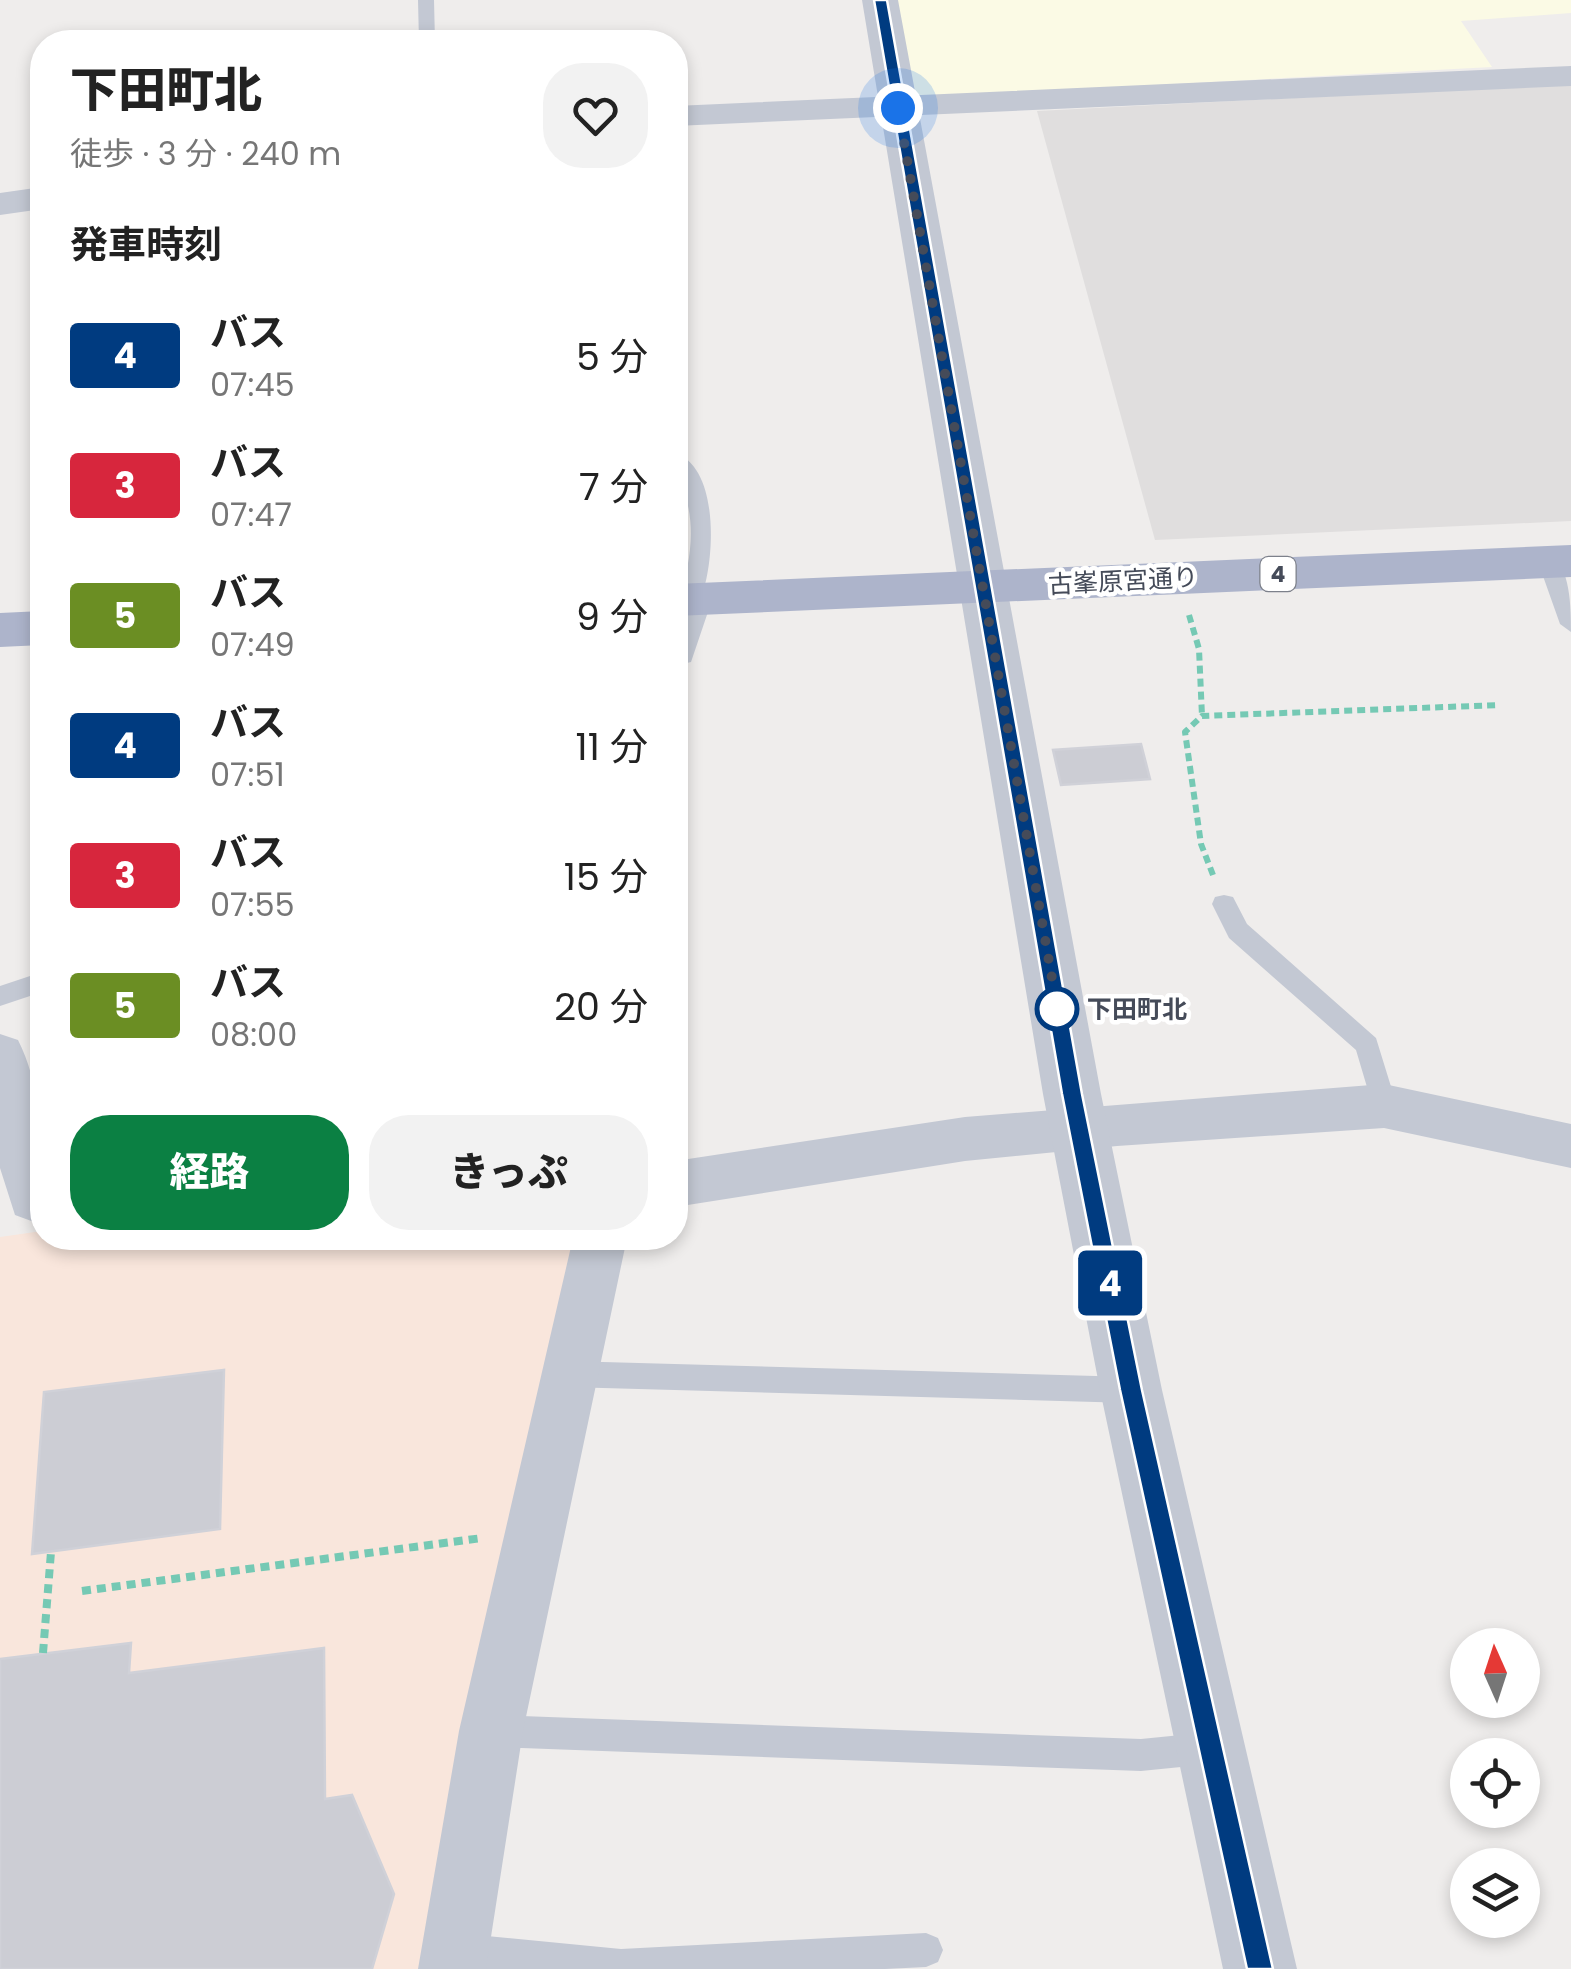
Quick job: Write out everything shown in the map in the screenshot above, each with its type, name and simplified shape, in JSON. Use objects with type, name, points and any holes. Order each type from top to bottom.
[{"type":"main road","name":"古峯原宮通り","points":[[688,600],[1560,562]]},
{"type":"main road","points":[[0,630],[30,629]]},
{"type":"street","points":[[880,0],[1079,1129],[1131,1390],[1260,1969]]},
{"type":"street","points":[[688,116],[1571,76]]},
{"type":"street","points":[[0,204],[30,200]]},
{"type":"street","points":[[0,1055],[25,1201]]},
{"type":"street","points":[[688,1182],[965,1139],[1384,1106],[1571,1146]]},
{"type":"street","points":[[454,1960],[491,1731],[597,1250]]},
{"type":"lane","points":[[426,0],[427,30]]},
{"type":"lane","points":[[688,478],[701,508],[699,570],[688,589]]},
{"type":"lane","points":[[1560,562],[1571,624]]},
{"type":"lane","points":[[1224,904],[1238,931],[1367,1046],[1384,1106]]},
{"type":"lane","points":[[0,996],[30,986]]},
{"type":"lane","points":[[567,1374],[1131,1390]]},
{"type":"lane","points":[[491,1731],[524,1736],[1140,1755],[1211,1748]]},
{"type":"lane","points":[[454,1960],[622,1966],[926,1950]]},
{"type":"path","points":[[1189,615],[1199,648],[1202,716]]},
{"type":"path","points":[[1224,904],[1202,844],[1185,732],[1202,716],[1500,705]]},
{"type":"path","points":[[82,1591],[518,1533],[533,1535]]},
{"type":"path","points":[[43,1653],[50,1552]]},
{"type":"shaded area","points":[[895,0],[1571,0],[1571,13],[1461,21],[1492,67],[911,98]]},
{"type":"shaded area","points":[[1571,84],[1571,521],[1155,540],[1037,111]]},
{"type":"shaded area","points":[[30,1233],[30,1250],[586,1250],[518,1533],[431,1969],[0,1969],[0,1237]]},
{"type":"building","points":[[1141,744],[1150,779],[1061,785],[1053,750]]},
{"type":"building","points":[[224,1370],[220,1529],[32,1554],[44,1392]]},
{"type":"building","points":[[131,1643],[129,1673],[324,1648],[325,1799],[352,1795],[394,1894],[372,1969],[0,1969],[0,1659]]},
{"type":"bus line","name":"4","points":[[880,0],[1072,1094],[1131,1390],[1260,1969]]},
{"type":"place","name":"下田町北","points":[[1057,1009]]},
{"type":"route","points":[[898,108],[1059,1018],[1057,1009]]}]
